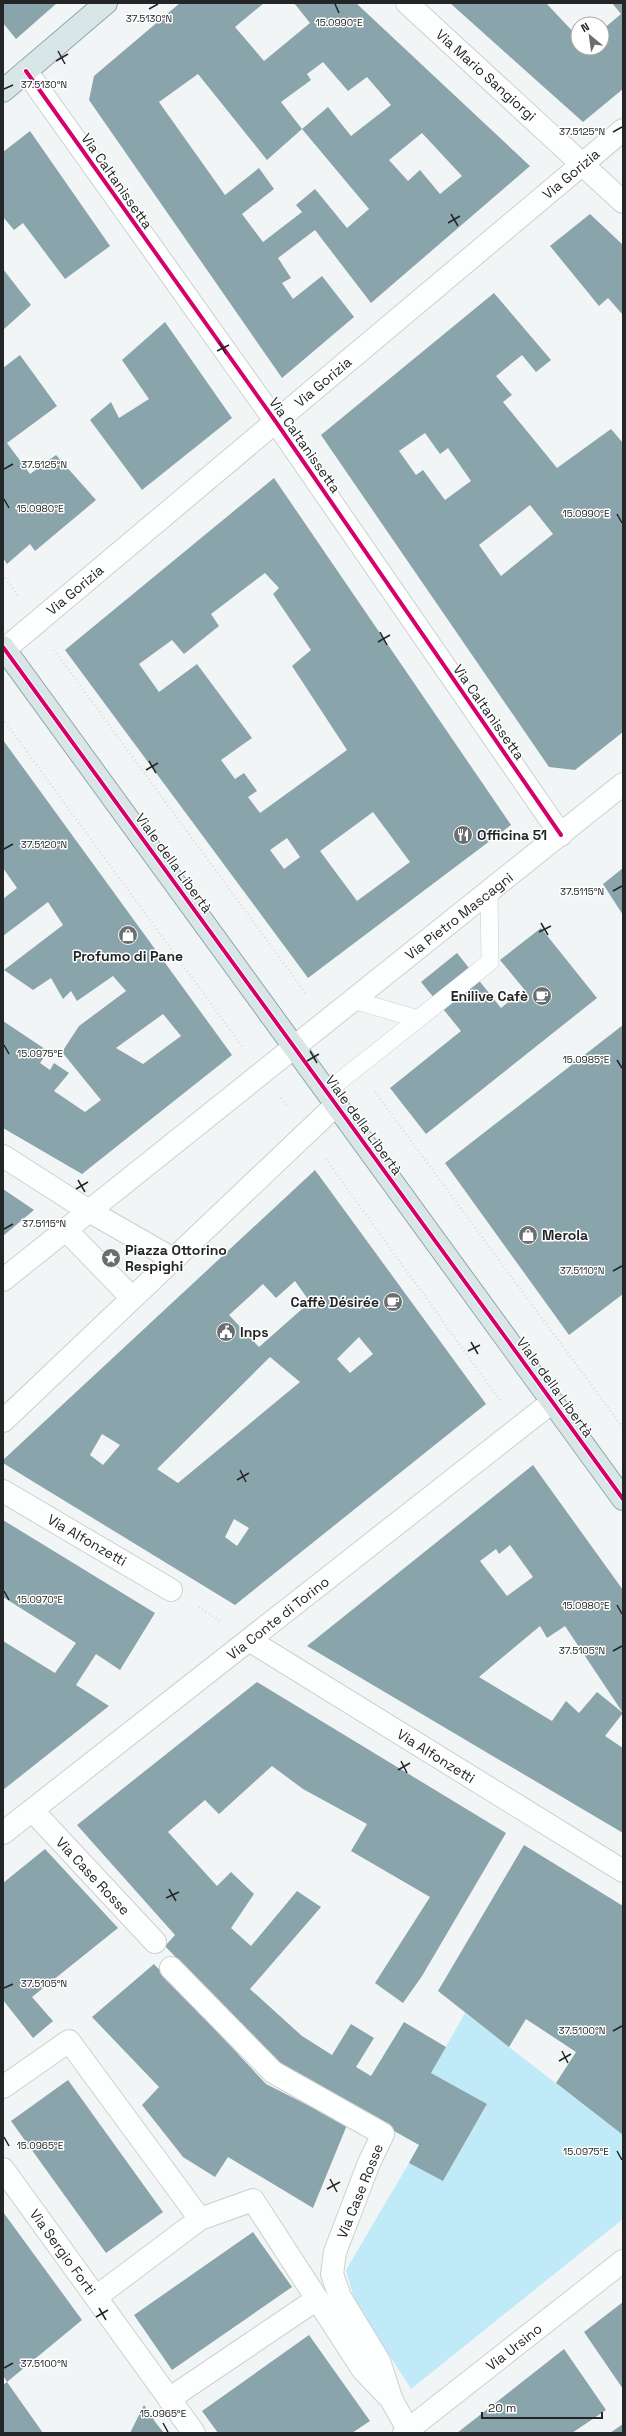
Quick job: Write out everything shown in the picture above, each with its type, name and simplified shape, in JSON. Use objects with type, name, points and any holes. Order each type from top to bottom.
[{"type":"main road","points":[[3,91],[106,3]]},
{"type":"main road","name":"Viale della Libertà","points":[[4,648],[623,1499]]},
{"type":"street","name":"Via Mario Sangiorgi","points":[[407,3],[623,202]]},
{"type":"street","name":"Via Caltanissetta","points":[[26,71],[276,422],[560,835]]},
{"type":"street","name":"Via Gorizia","points":[[4,648],[276,422],[623,130]]},
{"type":"street","name":"Via Pietro Mascagni","points":[[3,1280],[295,1048],[325,1022],[489,893],[623,784]]},
{"type":"street","points":[[3,1421],[173,1259],[331,1098]]},
{"type":"street","points":[[3,1156],[89,1211],[173,1259]]},
{"type":"street","points":[[66,1230],[132,1298]]},
{"type":"street","name":"Via Conte di Torino","points":[[3,1833],[552,1402]]},
{"type":"street","name":"Via Alfonzetti","points":[[3,1492],[171,1590]]},
{"type":"street","name":"Via Alfonzetti","points":[[249,1640],[623,1871]]},
{"type":"street","name":"Via Case Rosse","points":[[32,1810],[154,1942]]},
{"type":"street","name":"Via Case Rosse","points":[[171,1968],[273,2072],[383,2134],[369,2163],[335,2252],[332,2274],[340,2297],[379,2361],[392,2402],[407,2432]]},
{"type":"street","points":[[3,2087],[69,2041],[200,2219]]},
{"type":"street","name":"Via Sergio Forti","points":[[3,2169],[194,2433]]},
{"type":"street","points":[[96,2297],[200,2219],[253,2200],[363,2370],[392,2402]]},
{"type":"street","name":"Via Ursino","points":[[407,2432],[623,2261]]},
{"type":"street","points":[[169,2399],[317,2299]]},
{"type":"lane","points":[[331,1098],[357,1067],[490,962],[489,893]]},
{"type":"lane","points":[[353,1000],[418,1019]]},
{"type":"path","points":[[3,575],[21,601]]},
{"type":"path","points":[[54,650],[325,1022]]},
{"type":"path","points":[[357,1067],[623,1428]]},
{"type":"path","points":[[171,1590],[249,1640]]},
{"type":"shaded area","points":[[465,2013],[623,2135],[623,2219],[411,2389],[355,2302],[346,2270],[409,2163],[443,2181],[487,2105],[431,2073]]},
{"type":"building","points":[[3,3],[57,3],[16,39],[3,23]]},
{"type":"building","points":[[180,3],[264,3],[235,27],[264,61],[310,23],[294,3],[356,3],[530,166],[371,303],[315,230],[278,258],[291,278],[282,283],[293,299],[322,276],[354,317],[282,378],[89,100],[94,76]],"holes":[[[323,62],[348,91],[367,77],[391,105],[351,136],[328,107],[302,129],[281,102],[311,80],[307,74]],[[198,74],[267,160],[302,129],[369,209],[347,228],[315,189],[296,205],[302,212],[263,242],[242,214],[274,189],[259,168],[225,195],[159,102]],[[422,133],[462,176],[440,194],[420,170],[408,181],[389,160]]]},
{"type":"building","points":[[450,3],[546,3],[570,28],[570,56],[610,56],[610,23],[621,14],[612,3],[623,3],[623,89],[583,122]]},
{"type":"building","points":[[30,131],[110,246],[65,279],[23,223],[14,230],[3,217],[3,152]]},
{"type":"building","points":[[590,214],[623,245],[623,315],[608,298],[599,306],[550,246]]},
{"type":"building","points":[[3,269],[31,305],[4,329],[3,328]]},
{"type":"building","points":[[494,293],[551,360],[536,372],[522,355],[496,376],[512,395],[503,402],[557,468],[611,429],[623,443],[623,732],[575,770],[549,767],[321,435]],"holes":[[[425,433],[440,454],[448,448],[471,481],[445,500],[423,470],[416,475],[399,451]],[[530,505],[553,534],[501,576],[479,545]]]},
{"type":"building","points":[[165,322],[232,418],[142,490],[90,420],[111,402],[119,418],[149,399],[122,360]]},
{"type":"building","points":[[20,355],[57,406],[7,443],[30,474],[56,455],[96,500],[35,551],[30,544],[7,564],[3,558],[3,368]]},
{"type":"building","points":[[274,478],[511,825],[308,978],[65,650]],"holes":[[[265,573],[279,588],[273,594],[311,650],[292,666],[347,750],[260,813],[248,797],[257,791],[244,773],[235,779],[221,760],[252,738],[197,664],[159,692],[139,664],[172,640],[184,654],[219,626],[211,614]],[[373,812],[410,862],[357,901],[320,851]],[[287,838],[300,857],[284,869],[270,850]]]},
{"type":"building","points":[[3,740],[232,1055],[82,1174],[3,1128],[3,1021],[48,1051],[40,1063],[50,1070],[54,1063],[69,1073],[54,1091],[85,1112],[101,1100],[62,1052],[79,1026],[126,991],[113,976],[77,1001],[71,991],[63,999],[51,978],[33,990],[4,970],[63,925],[48,902],[3,936],[3,899],[17,888],[3,868]],"holes":[[[163,1014],[181,1036],[143,1064],[116,1048]]]},
{"type":"building","points":[[623,868],[623,915],[603,884]]},
{"type":"building","points":[[541,928],[597,998],[426,1134],[390,1088],[461,1031],[421,982],[457,953],[501,1008],[524,989],[500,960]]},
{"type":"building","points":[[623,1025],[623,1294],[569,1335],[445,1163]]},
{"type":"building","points":[[315,1170],[486,1404],[235,1605],[3,1463],[3,1460]],"holes":[[[295,1281],[310,1302],[259,1347],[229,1315],[263,1284],[276,1298]],[[359,1337],[373,1354],[350,1373],[337,1359]],[[270,1357],[300,1382],[178,1483],[157,1469]],[[102,1434],[120,1445],[103,1465],[90,1455]],[[234,1519],[249,1528],[237,1546],[225,1537]]]},
{"type":"building","points":[[3,1189],[34,1210],[3,1236]]},
{"type":"building","points":[[533,1465],[623,1590],[623,1713],[605,1736],[623,1748],[623,1833],[307,1646]],"holes":[[[510,1545],[533,1577],[507,1596],[480,1561],[496,1549],[499,1554]],[[540,1626],[547,1638],[565,1626],[623,1713],[597,1692],[579,1713],[566,1701],[552,1721],[479,1677]]]},
{"type":"building","points":[[3,1520],[155,1613],[120,1670],[96,1654],[76,1685],[109,1706],[3,1790],[3,1641],[55,1673],[76,1643],[3,1597]]},
{"type":"building","points":[[257,1682],[506,1833],[422,1976],[403,2003],[375,1983],[430,1897],[351,1851],[367,1824],[303,1789],[272,1766],[219,1814],[205,1800],[168,1832],[217,1886],[231,1872],[254,1894],[231,1928],[251,1946],[297,1891],[321,1907],[250,1989],[302,2036],[332,2055],[351,2024],[374,2038],[356,2067],[371,2076],[404,2022],[446,2047],[431,2073],[487,2104],[443,2181],[409,2163],[419,2145],[282,2068],[165,1946],[175,1935],[77,1825]]},
{"type":"building","points":[[524,1845],[623,1906],[623,2135],[556,2083],[576,2052],[526,2019],[509,2047],[438,1991]]},
{"type":"building","points":[[45,1849],[118,1928],[32,1997],[53,2021],[33,2038],[3,2000],[3,1883]]},
{"type":"building","points":[[154,1964],[266,2084],[347,2125],[313,2208],[228,2157],[215,2177],[183,2157],[142,2105],[159,2087],[92,2017]]},
{"type":"building","points":[[68,2080],[163,2212],[106,2253],[11,2121]]},
{"type":"building","points":[[3,2212],[82,2320],[7,2382],[3,2375]]},
{"type":"building","points":[[253,2232],[292,2287],[172,2370],[134,2315]]},
{"type":"building","points":[[623,2302],[623,2389],[584,2332]]},
{"type":"building","points":[[309,2335],[370,2421],[352,2433],[218,2433],[202,2411]]},
{"type":"building","points":[[564,2349],[606,2410],[572,2433],[457,2433]]},
{"type":"building","points":[[7,2382],[43,2433],[3,2433],[3,2385]]},
{"type":"building","points":[[144,2405],[156,2423],[164,2433],[130,2433]]},
{"type":"building","points":[[623,2424],[623,2433],[610,2433]]},
{"type":"cycle path","points":[[26,71],[276,422],[561,835]]},
{"type":"cycle path","points":[[3,647],[623,1499]]},
{"type":"place","name":"Officina 51","points":[[463,835]]},
{"type":"place","name":"Profumo di Pane","points":[[128,935]]},
{"type":"place","name":"Enilive Cafè","points":[[542,996]]},
{"type":"place","name":"Merola","points":[[528,1235]]},
{"type":"place","name":"Piazza Ottorino Respighi","points":[[111,1258]]},
{"type":"place","name":"Caffè Désirée","points":[[393,1302]]},
{"type":"place","name":"Inps","points":[[226,1332]]}]
